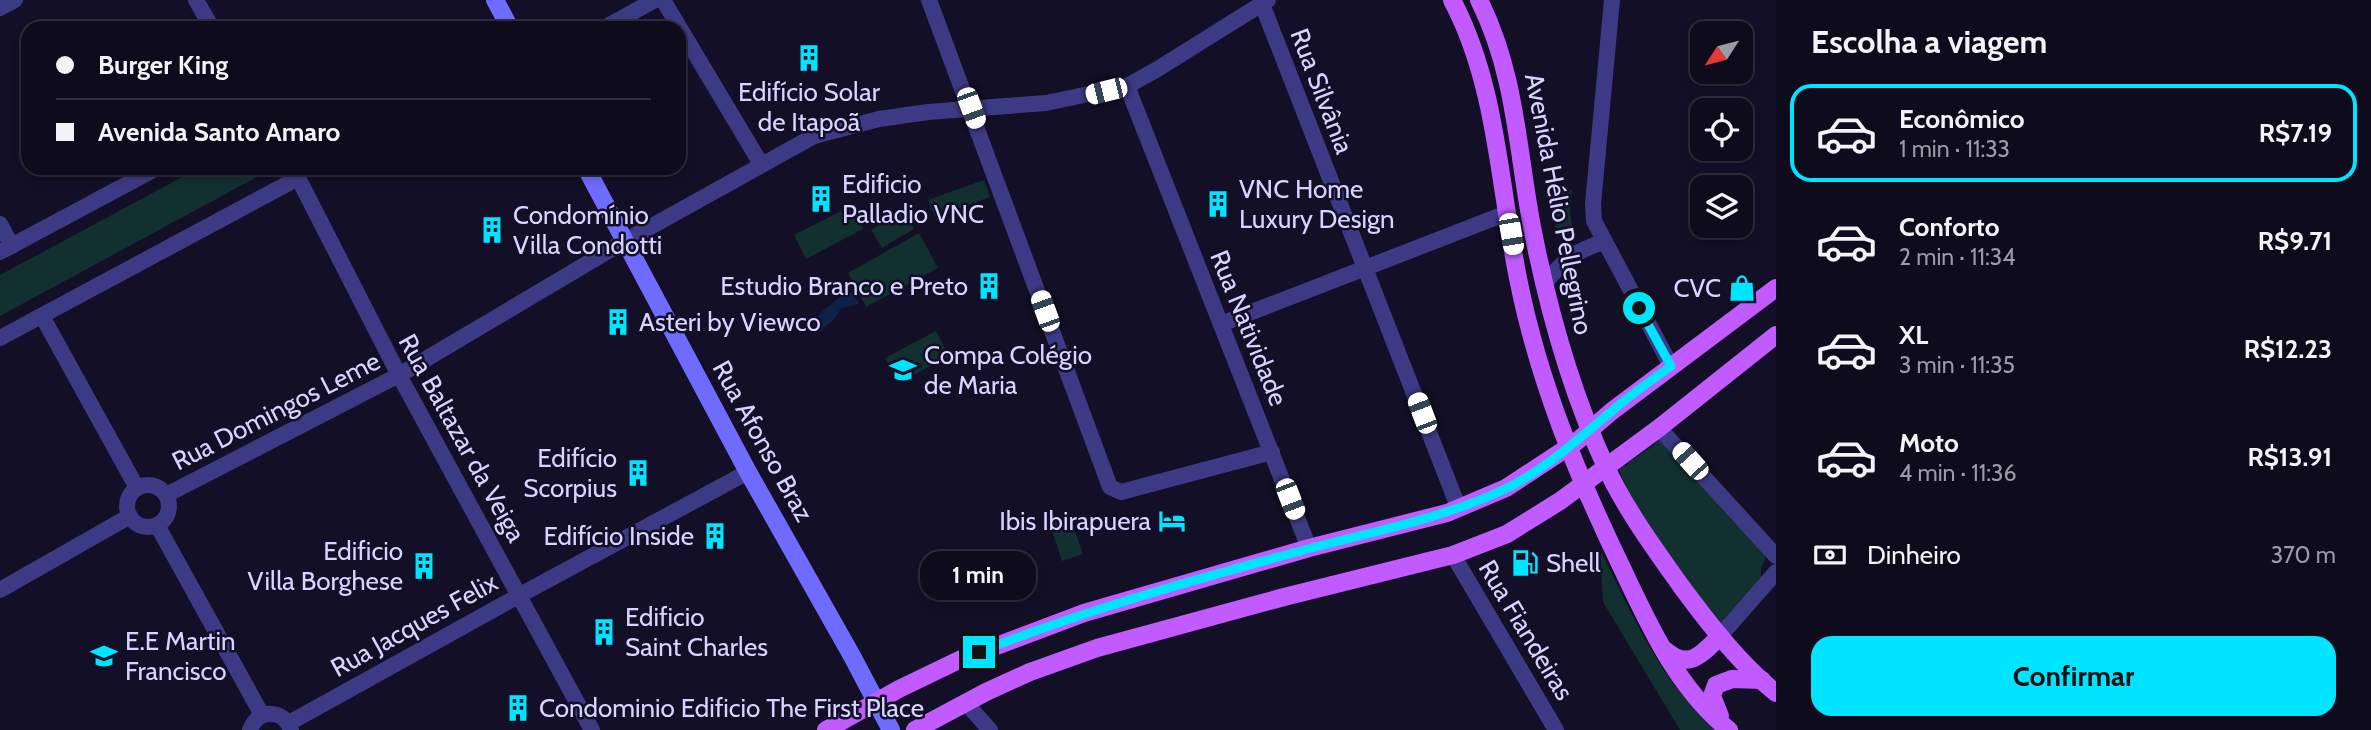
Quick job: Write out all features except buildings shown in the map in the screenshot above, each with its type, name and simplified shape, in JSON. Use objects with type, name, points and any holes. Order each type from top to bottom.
[{"type":"main road","name":"Avenida Hélio Pellegrino","points":[[1452,0],[1469,35],[1487,93],[1519,285],[1538,357],[1569,447],[1593,509],[1656,639],[1686,685],[1729,730]]},
{"type":"main road","name":"Avenida Hélio Pellegrino","points":[[1479,0],[1493,30],[1513,100],[1531,223],[1555,332],[1605,466],[1651,544],[1707,621],[1776,693]]},
{"type":"main road","points":[[826,730],[876,701],[959,660],[1084,613],[1309,548],[1459,509],[1506,488],[1569,447],[1612,411],[1776,288]]},
{"type":"main road","points":[[915,730],[965,702],[1030,672],[1097,648],[1453,555],[1507,534],[1560,501],[1660,428],[1776,335]]},
{"type":"main road","points":[[1656,639],[1673,657],[1685,660],[1699,656],[1720,636]]},
{"type":"main road","points":[[1729,730],[1713,702],[1716,685],[1726,680],[1762,680]]},
{"type":"street","points":[[0,8],[15,0]]},
{"type":"street","points":[[196,0],[208,21]]},
{"type":"street","points":[[495,0],[502,21]]},
{"type":"street","points":[[617,21],[655,0]]},
{"type":"street","points":[[663,0],[676,21]]},
{"type":"street","points":[[929,0],[1110,488],[1121,492],[1272,452]]},
{"type":"street","points":[[1612,0],[1593,204],[1594,221],[1671,366]]},
{"type":"street","name":"Rua Domingos Leme","points":[[166,495],[399,375],[625,241],[814,136],[849,125],[891,117],[1046,103],[1127,86],[1265,2]]},
{"type":"street","name":"Rua Silvânia","points":[[1265,2],[1459,509]]},
{"type":"street","points":[[686,38],[761,164]]},
{"type":"street","name":"Rua Natividade","points":[[1127,86],[1309,548]]},
{"type":"street","points":[[0,224],[6,249],[145,175]]},
{"type":"street","points":[[0,338],[292,175]]},
{"type":"street","name":"Rua Baltazar da Veiga","points":[[297,175],[399,375],[592,730]]},
{"type":"street","name":"Rua Afonso Braz","points":[[590,175],[748,472],[891,730]]},
{"type":"street","points":[[1221,324],[1507,213]]},
{"type":"street","points":[[1544,284],[1569,256],[1604,242]]},
{"type":"street","points":[[42,316],[137,488]]},
{"type":"street","points":[[1660,428],[1776,556]]},
{"type":"street","name":"Rua Jacques Felix","points":[[290,726],[520,595],[748,472]]},
{"type":"street","points":[[153,485],[166,495],[168,511],[165,519],[157,525],[143,526],[130,516],[128,500],[137,488],[153,485]]},
{"type":"street","points":[[0,590],[130,516]]},
{"type":"street","points":[[157,525],[262,715]]},
{"type":"street","name":"Rua Fiandeiras","points":[[1453,555],[1556,730]]},
{"type":"street","points":[[1720,636],[1776,572]]},
{"type":"street","points":[[965,702],[990,730]]},
{"type":"street","points":[[250,730],[252,724],[262,715],[274,713],[285,718],[290,726]]},
{"type":"green space","points":[[186,175],[260,175],[0,316],[0,275]]},
{"type":"green space","points":[[984,180],[990,197],[935,217],[928,200]]},
{"type":"green space","points":[[1550,188],[1572,190],[1572,227],[1557,236]]},
{"type":"green space","points":[[851,206],[863,229],[806,259],[794,235]]},
{"type":"green space","points":[[903,210],[914,229],[882,248],[871,230]]},
{"type":"green space","points":[[919,233],[938,268],[866,307],[848,273]]},
{"type":"green space","points":[[936,331],[949,356],[899,383],[885,358]]},
{"type":"green space","points":[[1656,438],[1662,440],[1766,558],[1761,567],[1761,577],[1722,625],[1694,591],[1648,524],[1619,469],[1622,464],[1627,466],[1654,445]]},
{"type":"green space","points":[[1070,517],[1083,554],[1062,561],[1050,524]]},
{"type":"green space","points":[[1600,550],[1665,672],[1700,714],[1720,730],[1680,730],[1603,602]]},
{"type":"water","points":[[852,291],[859,304],[841,308],[821,331],[813,329],[823,311],[842,295]]},
{"type":"place","name":"Edifício Solar de Itapoã","points":[[809,58]]},
{"type":"place","name":"Edificio Palladio VNC","points":[[821,199]]},
{"type":"place","name":"VNC Home Luxury Design","points":[[1218,204]]},
{"type":"place","name":"Condomínio Villa Condotti","points":[[492,230]]},
{"type":"place","name":"Estudio Branco e Preto","points":[[989,286]]},
{"type":"place","name":"CVC","points":[[1742,288]]},
{"type":"place","name":"Asteri by Viewco","points":[[618,322]]},
{"type":"place","name":"Compa Colégio de Maria","points":[[903,370]]},
{"type":"place","name":"Edifício Scorpius","points":[[638,473]]},
{"type":"place","name":"Ibis Ibirapuera","points":[[1172,521]]},
{"type":"place","name":"Edifício Inside","points":[[715,536]]},
{"type":"place","name":"Shell","points":[[1525,563]]},
{"type":"place","name":"Edificio Villa Borghese","points":[[424,566]]},
{"type":"place","name":"Edificio Saint Charles","points":[[604,632]]},
{"type":"place","name":"E.E Martin Francisco","points":[[104,656]]},
{"type":"place","name":"Condominio Edificio The First Place","points":[[518,708]]},
{"type":"route","points":[[979,652],[1137,596],[1447,513],[1506,488],[1533,473],[1671,366],[1639,308]]}]
